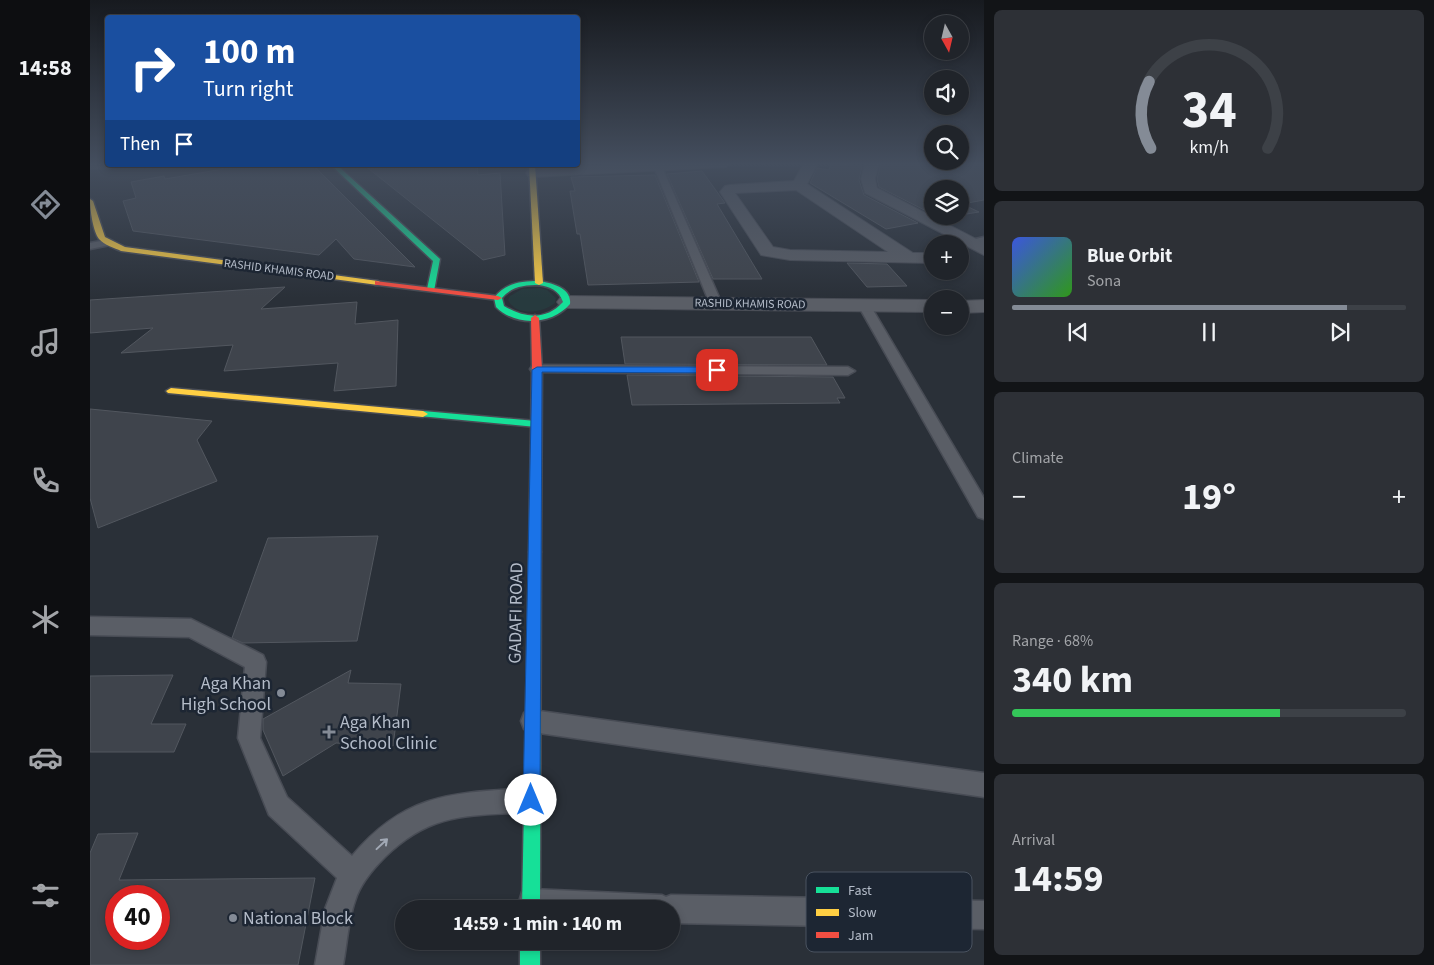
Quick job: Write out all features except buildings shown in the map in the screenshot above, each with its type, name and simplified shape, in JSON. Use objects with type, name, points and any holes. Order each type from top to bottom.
[{"type":"street","points":[[92,208],[100,237],[106,243]]},
{"type":"street","points":[[380,208],[437,261],[431,289]]},
{"type":"street","points":[[535,208],[539,284]]},
{"type":"street","points":[[737,208],[767,251],[790,256],[924,258]]},
{"type":"street","points":[[834,208],[909,258]]},
{"type":"street","points":[[907,208],[980,244]]},
{"type":"street","name":"RASHID KHAMIS ROAD","points":[[106,243],[138,252],[498,298]]},
{"type":"street","points":[[969,257],[984,257]]},
{"type":"street","points":[[539,284],[560,290],[564,293],[567,302],[561,311],[554,315],[535,318],[510,314],[500,307],[498,298],[503,291],[513,286],[539,284]]},
{"type":"street","name":"RASHID KHAMIS ROAD","points":[[567,302],[924,306]]},
{"type":"street","points":[[969,307],[984,306]]},
{"type":"street","name":"GADAFI ROAD","points":[[531,900],[537,370],[535,318]]},
{"type":"street","points":[[171,391],[536,424]]},
{"type":"street","points":[[530,950],[530,965]]},
{"type":"lane","points":[[676,208],[716,304]]},
{"type":"lane","points":[[90,246],[106,243]]},
{"type":"lane","points":[[864,305],[984,513]]},
{"type":"lane","points":[[537,370],[848,371]]},
{"type":"lane","points":[[90,626],[191,628],[256,662],[249,738],[278,806],[353,875]]},
{"type":"lane","points":[[532,721],[984,785]]},
{"type":"lane","points":[[329,965],[341,902],[353,875],[384,841],[421,816],[450,806],[531,800]]},
{"type":"lane","points":[[680,909],[806,912]]},
{"type":"green space","points":[[540,288],[547,290],[556,298],[555,303],[544,309],[530,312],[517,309],[508,300],[510,296],[522,289]]},
{"type":"traffic: fast","points":[[380,208],[437,261],[431,289]]},
{"type":"traffic: fast","points":[[539,283],[557,288],[565,297],[567,302],[553,315],[544,318],[526,318],[517,316],[500,307],[498,298],[506,290],[521,284],[539,283]]},
{"type":"traffic: fast","points":[[423,414],[536,424]]},
{"type":"traffic: fast","points":[[531,900],[535,552]]},
{"type":"traffic: fast","points":[[530,950],[530,965]]},
{"type":"traffic: slow","points":[[92,208],[102,238],[124,249],[378,283]]},
{"type":"traffic: slow","points":[[535,208],[539,283]]},
{"type":"traffic: slow","points":[[171,391],[423,414]]},
{"type":"traffic: jam","points":[[378,283],[498,298]]},
{"type":"traffic: jam","points":[[535,318],[537,369],[535,552]]},
{"type":"place","name":"Aga Khan High School","points":[[281,693]]},
{"type":"place","name":"Aga Khan School Clinic","points":[[329,732]]},
{"type":"place","name":"National Block","points":[[233,918]]},
{"type":"route","points":[[531,800],[537,370],[717,370]]}]
